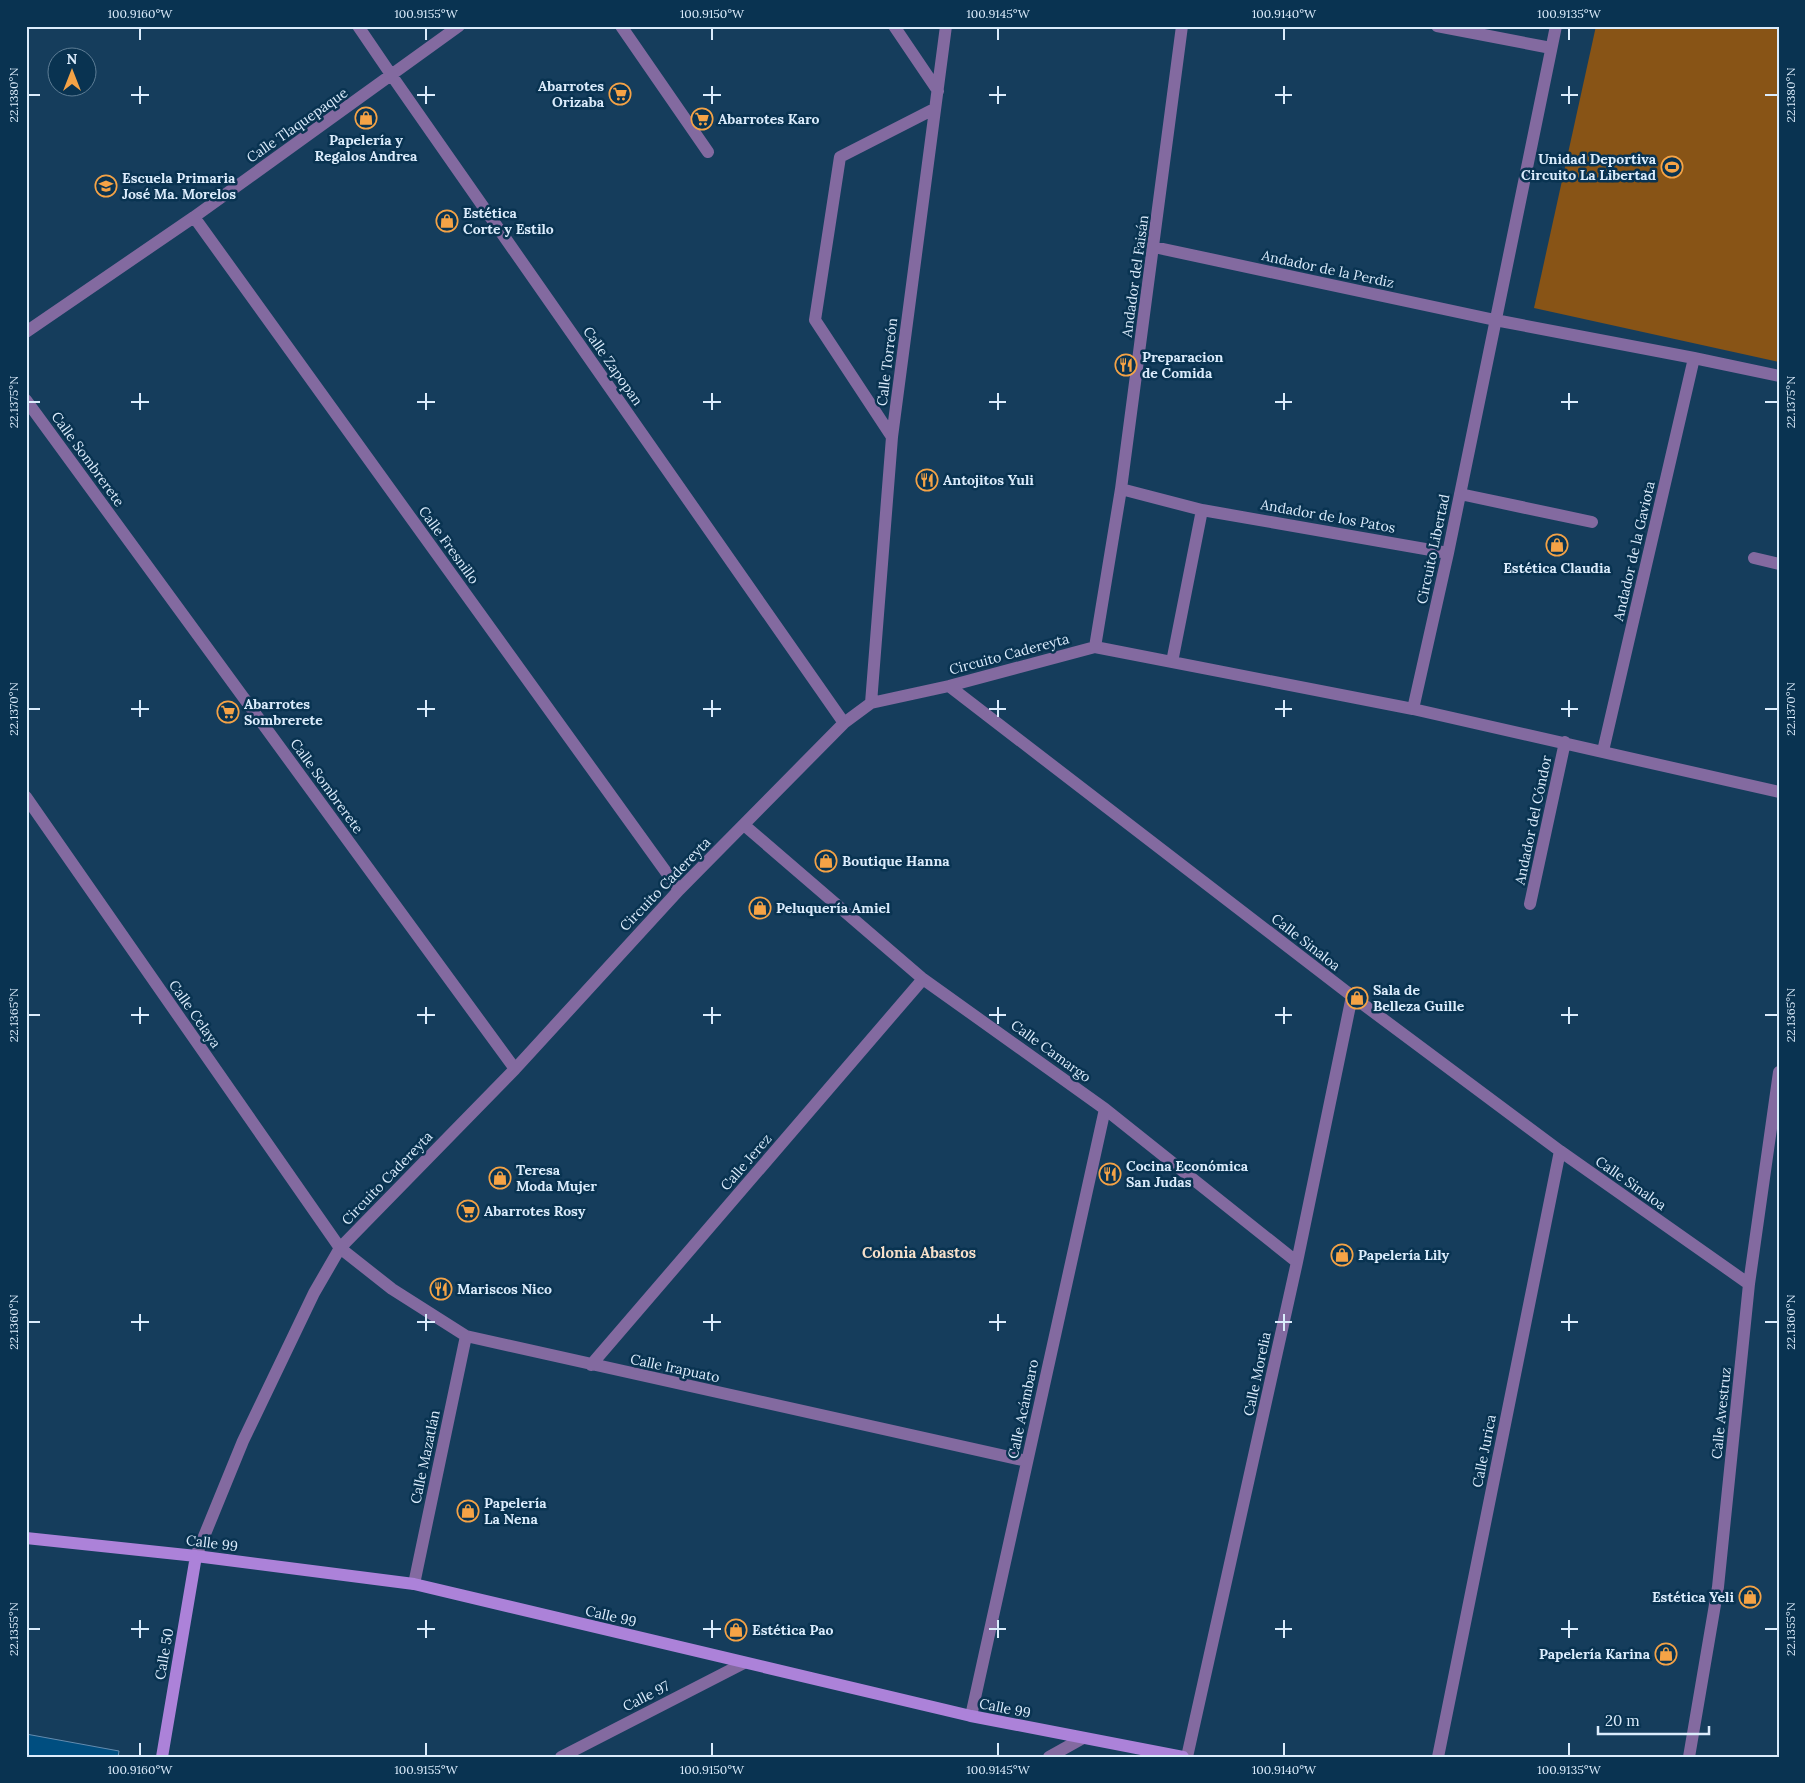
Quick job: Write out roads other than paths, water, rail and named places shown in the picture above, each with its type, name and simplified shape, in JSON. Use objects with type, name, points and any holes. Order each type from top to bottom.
[{"type":"street","name":"Calle Zapopan","points":[[358,26],[844,723]]},
{"type":"street","name":"Calle Tlaquepaque","points":[[26,332],[194,217],[459,26]]},
{"type":"street","points":[[622,26],[708,152]]},
{"type":"street","points":[[894,26],[938,90]]},
{"type":"street","name":"Calle Torreón","points":[[871,703],[892,437],[946,26]]},
{"type":"street","name":"Andador del Faisán","points":[[1096,647],[1121,489],[1182,26]]},
{"type":"street","points":[[1437,26],[1551,48]]},
{"type":"street","name":"Circuito Libertad","points":[[1413,709],[1448,553],[1556,26]]},
{"type":"street","points":[[892,437],[815,320],[840,158],[934,109]]},
{"type":"street","name":"Calle Fresnillo","points":[[194,217],[679,890]]},
{"type":"street","name":"Andador de la Perdiz","points":[[1154,247],[1495,320]]},
{"type":"street","points":[[1495,320],[1779,376]]},
{"type":"street","name":"Andador de la Gaviota","points":[[1603,751],[1694,358]]},
{"type":"street","name":"Calle Sombrerete","points":[[26,400],[515,1069]]},
{"type":"street","name":"Andador de los Patos","points":[[1121,489],[1202,510],[1448,553]]},
{"type":"street","points":[[1460,494],[1592,522]]},
{"type":"street","points":[[1172,662],[1202,510]]},
{"type":"street","points":[[1754,558],[1779,564]]},
{"type":"street","name":"Circuito Cadereyta","points":[[196,1556],[243,1441],[314,1294],[340,1248],[515,1069],[679,890],[844,723],[871,703],[949,686],[1096,647],[1413,709]]},
{"type":"street","name":"Calle Sinaloa","points":[[949,686],[1352,996],[1560,1151],[1749,1284]]},
{"type":"street","points":[[1413,709],[1779,792]]},
{"type":"street","name":"Andador del Cóndor","points":[[1530,904],[1565,742]]},
{"type":"street","name":"Calle Celaya","points":[[26,797],[340,1248]]},
{"type":"street","name":"Calle Camargo","points":[[744,824],[923,979],[1105,1109],[1297,1262]]},
{"type":"street","name":"Calle Jerez","points":[[591,1365],[923,979]]},
{"type":"street","name":"Calle Morelia","points":[[1185,1757],[1297,1262],[1352,996]]},
{"type":"street","name":"Calle Avestruz","points":[[1688,1757],[1718,1587],[1749,1284],[1779,1072]]},
{"type":"street","name":"Calle Acámbaro","points":[[971,1716],[1105,1109]]},
{"type":"street","name":"Calle Jurica","points":[[1438,1757],[1560,1151]]},
{"type":"street","name":"Calle Irapuato","points":[[340,1248],[392,1288],[466,1336],[1027,1461]]},
{"type":"street","name":"Calle Mazatlán","points":[[414,1584],[466,1336]]},
{"type":"street","name":"Calle 99","points":[[26,1538],[196,1556],[414,1584],[971,1716],[1185,1757]]},
{"type":"street","name":"Calle 50","points":[[162,1757],[196,1556]]},
{"type":"street","name":"Calle 97","points":[[561,1757],[744,1663]]},
{"type":"street","points":[[1049,1757],[1084,1738]]},
{"type":"place","name":"Abarrotes Orizaba","points":[[620,94]]},
{"type":"place","name":"Papelería y Regalos Andrea","points":[[366,118]]},
{"type":"place","name":"Abarrotes Karo","points":[[702,119]]},
{"type":"place","name":"Unidad Deportiva Circuito La Libertad","points":[[1672,167]]},
{"type":"place","name":"Escuela Primaria José Ma. Morelos","points":[[106,186]]},
{"type":"place","name":"Estética Corte y Estilo","points":[[447,221]]},
{"type":"place","name":"Preparacion de Comida","points":[[1126,365]]},
{"type":"place","name":"Antojitos Yuli","points":[[927,480]]},
{"type":"place","name":"Estética Claudia","points":[[1557,545]]},
{"type":"place","name":"Abarrotes Sombrerete","points":[[228,712]]},
{"type":"place","name":"Boutique Hanna","points":[[826,861]]},
{"type":"place","name":"Peluquería Amiel","points":[[760,908]]},
{"type":"place","name":"Sala de Belleza Guille","points":[[1357,998]]},
{"type":"place","name":"Cocina Económica San Judas","points":[[1110,1174]]},
{"type":"place","name":"Teresa Moda Mujer","points":[[500,1178]]},
{"type":"place","name":"Abarrotes Rosy","points":[[468,1211]]},
{"type":"place","name":"Papelería Lily","points":[[1342,1255]]},
{"type":"place","name":"Mariscos Nico","points":[[441,1289]]},
{"type":"place","name":"Papelería La Nena","points":[[468,1511]]},
{"type":"place","name":"Estética Yeli","points":[[1750,1597]]},
{"type":"place","name":"Estética Pao","points":[[736,1630]]},
{"type":"place","name":"Papelería Karina","points":[[1666,1654]]},
{"type":"district","name":"Colonia Abastos","points":[[919,1253]]}]
